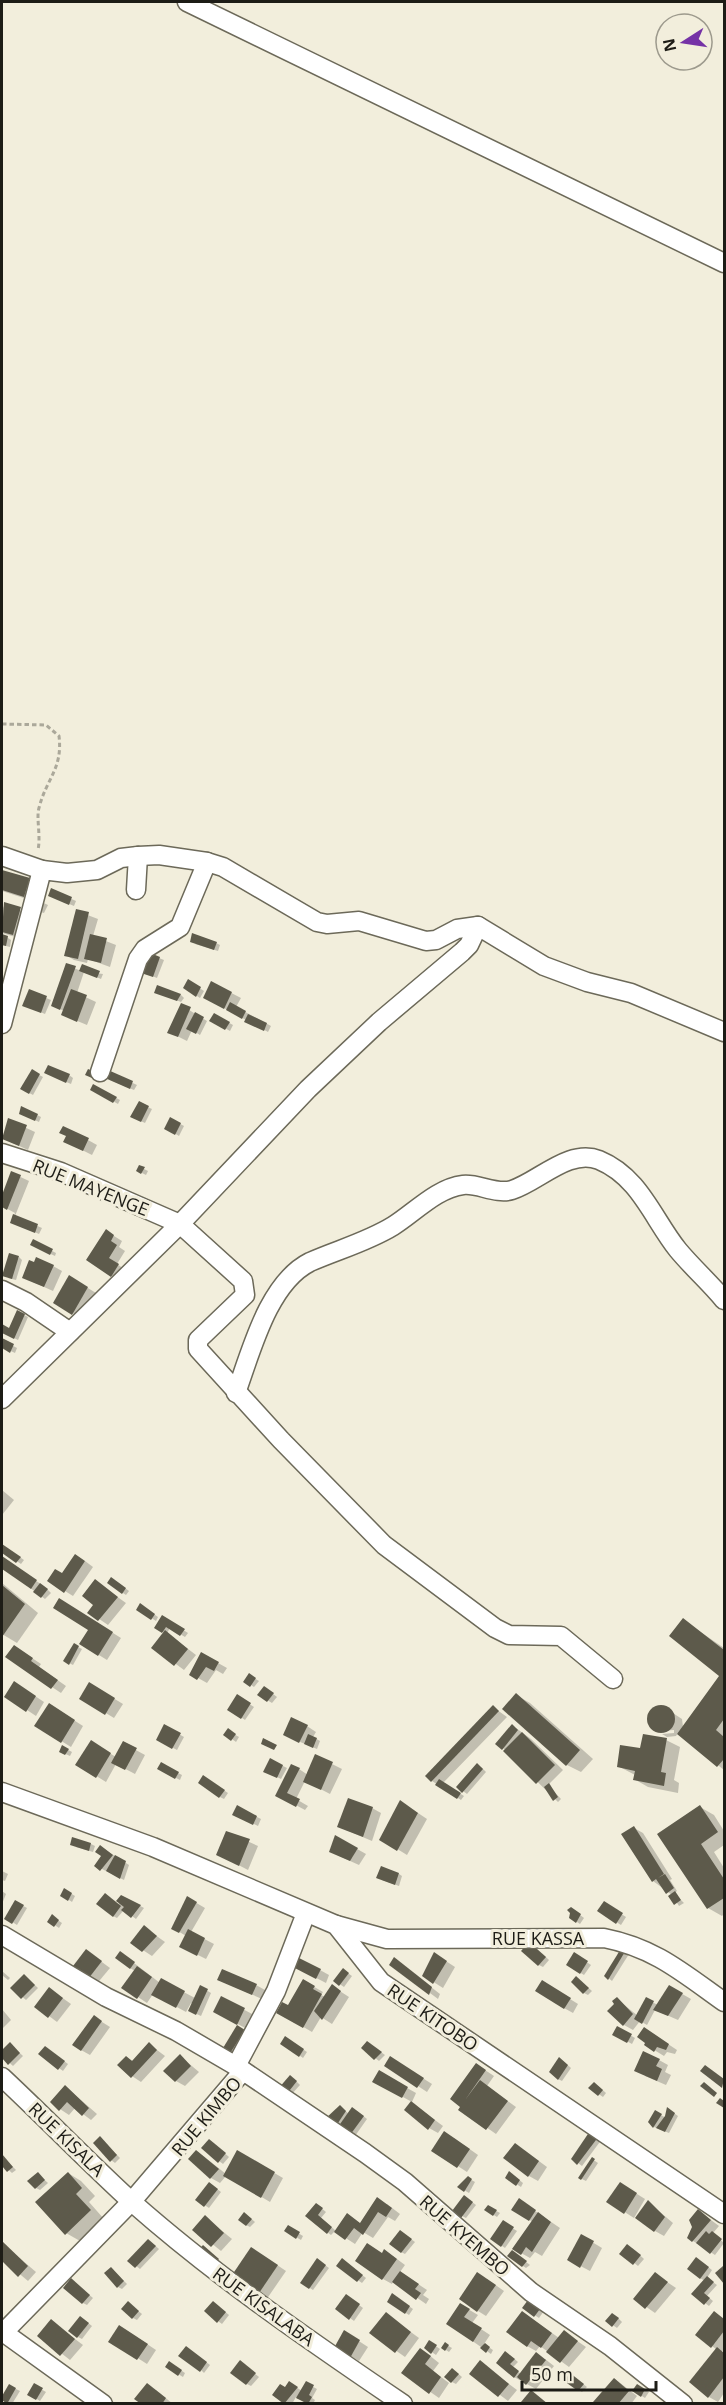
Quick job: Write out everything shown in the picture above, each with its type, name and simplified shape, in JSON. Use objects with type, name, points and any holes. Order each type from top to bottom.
[{"type":"street","points":[[187,2],[724,262]]},
{"type":"street","points":[[2,856],[42,870],[67,873],[97,870],[121,858],[138,856],[159,855],[207,862],[223,867],[317,922],[327,924],[359,921],[426,941],[436,940],[457,929],[478,926],[544,966],[587,982],[632,993],[724,1032]]},
{"type":"street","points":[[136,890],[138,856]]},
{"type":"street","points":[[100,1071],[138,959],[145,950],[180,927],[207,862]]},
{"type":"street","points":[[2,1024],[42,870]]},
{"type":"street","points":[[2,1399],[180,1224],[308,1089],[379,1022],[462,952],[469,945],[478,926]]},
{"type":"street","name":"RUE MAYENGE","points":[[2,1153],[61,1172],[180,1224],[238,1276],[245,1288],[245,1295],[202,1335],[197,1344],[202,1357],[236,1393]]},
{"type":"street","points":[[613,1679],[561,1636],[509,1635],[495,1628],[384,1545],[236,1393],[258,1333],[279,1289],[293,1273],[308,1263],[391,1227],[442,1192],[464,1185],[508,1192],[527,1185],[549,1170],[576,1159],[596,1159],[615,1169],[628,1180],[649,1202],[676,1248],[724,1300]]},
{"type":"street","points":[[2,1290],[26,1302],[70,1332]]},
{"type":"street","name":"RUE KITOBO","points":[[2,1792],[153,1847],[336,1925],[381,1982],[724,2214]]},
{"type":"street","points":[[240,2069],[276,1991],[306,1913]]},
{"type":"street","name":"RUE KASSA","points":[[336,1925],[387,1939],[604,1938],[630,1943],[655,1953],[724,2002]]},
{"type":"street","name":"RUE KIMBO","points":[[2,1935],[106,1997],[176,2031],[240,2069],[132,2201],[2,2333]]},
{"type":"street","name":"RUE KYEMBO","points":[[240,2069],[405,2182],[531,2292],[610,2346],[683,2403]]},
{"type":"street","name":"RUE KISALA","points":[[2,2077],[132,2201]]},
{"type":"street","name":"RUE KISALABA","points":[[132,2201],[255,2301],[403,2403]]},
{"type":"street","points":[[2,2333],[103,2403]]},
{"type":"path","points":[[2,724],[46,724],[59,736],[61,754],[38,810],[40,839],[36,856],[42,870]]},
{"type":"building","points":[[2,870],[30,878],[24,897],[2,890]]},
{"type":"building","points":[[51,888],[72,897],[69,905],[48,896]]},
{"type":"building","points":[[4,902],[21,907],[13,935],[2,932]]},
{"type":"building","points":[[76,909],[89,912],[78,959],[64,956]]},
{"type":"building","points":[[192,933],[217,942],[214,950],[190,942]]},
{"type":"building","points":[[2,934],[8,936],[6,946],[2,945]]},
{"type":"building","points":[[90,934],[107,938],[101,963],[84,959]]},
{"type":"building","points":[[148,952],[160,957],[153,977],[141,973]]},
{"type":"building","points":[[66,963],[76,966],[60,1010],[51,1006]]},
{"type":"building","points":[[82,964],[100,971],[97,978],[79,971]]},
{"type":"building","points":[[188,979],[201,987],[196,997],[183,988]]},
{"type":"building","points":[[211,981],[232,992],[224,1009],[203,998]]},
{"type":"building","points":[[157,985],[181,994],[177,1001],[154,993]]},
{"type":"building","points":[[29,989],[47,996],[41,1013],[22,1006]]},
{"type":"building","points":[[71,989],[87,995],[77,1022],[61,1015]]},
{"type":"building","points":[[230,1002],[246,1011],[242,1019],[226,1010]]},
{"type":"building","points":[[181,1003],[191,1007],[178,1037],[167,1033]]},
{"type":"building","points":[[195,1012],[204,1017],[196,1034],[186,1029]]},
{"type":"building","points":[[214,1013],[230,1022],[225,1030],[209,1021]]},
{"type":"building","points":[[248,1014],[267,1023],[264,1031],[244,1022]]},
{"type":"building","points":[[48,1065],[70,1074],[66,1083],[44,1073]]},
{"type":"building","points":[[32,1069],[40,1074],[29,1094],[20,1089]]},
{"type":"building","points":[[88,1069],[95,1072],[92,1078],[85,1075]]},
{"type":"building","points":[[108,1070],[133,1081],[130,1089],[105,1078]]},
{"type":"building","points":[[93,1084],[117,1097],[113,1103],[90,1090]]},
{"type":"building","points":[[139,1101],[149,1106],[141,1122],[130,1117]]},
{"type":"building","points":[[21,1106],[38,1114],[35,1121],[19,1114]]},
{"type":"building","points":[[170,1117],[181,1123],[175,1135],[164,1129]]},
{"type":"building","points":[[8,1118],[27,1125],[19,1146],[2,1139]]},
{"type":"building","points":[[63,1126],[89,1138],[83,1151],[63,1142],[66,1136],[59,1133]]},
{"type":"building","points":[[139,1165],[145,1167],[141,1174],[136,1171]]},
{"type":"building","points":[[11,1171],[21,1175],[7,1210],[2,1207],[2,1195]]},
{"type":"building","points":[[13,1214],[38,1224],[35,1233],[10,1223]]},
{"type":"building","points":[[106,1229],[114,1235],[111,1241],[117,1245],[109,1258],[119,1264],[111,1277],[86,1260]]},
{"type":"building","points":[[33,1239],[53,1249],[50,1255],[30,1245]]},
{"type":"building","points":[[9,1253],[19,1256],[12,1279],[2,1276]]},
{"type":"building","points":[[36,1257],[54,1265],[44,1287],[22,1278],[29,1260],[34,1262]]},
{"type":"building","points":[[69,1275],[88,1287],[72,1315],[53,1303]]},
{"type":"building","points":[[17,1310],[25,1314],[14,1339],[2,1333],[2,1324],[9,1328]]},
{"type":"building","points":[[2,1338],[14,1344],[10,1353],[2,1348]]},
{"type":"building","points":[[2,1544],[21,1557],[16,1563],[2,1553]]},
{"type":"building","points":[[75,1554],[85,1561],[64,1593],[47,1581],[55,1569],[62,1573]]},
{"type":"building","points":[[2,1556],[37,1580],[31,1589],[2,1569]]},
{"type":"building","points":[[111,1577],[126,1588],[122,1594],[107,1583]]},
{"type":"building","points":[[95,1579],[118,1597],[98,1621],[87,1613],[93,1605],[82,1596]]},
{"type":"building","points":[[40,1583],[48,1589],[41,1598],[33,1592]]},
{"type":"building","points":[[2,1585],[25,1604],[2,1637]]},
{"type":"building","points":[[59,1598],[113,1632],[98,1656],[79,1644],[88,1630],[53,1608]]},
{"type":"building","points":[[140,1603],[155,1614],[151,1620],[136,1610]]},
{"type":"building","points":[[162,1615],[185,1629],[180,1636],[166,1627],[162,1633],[154,1628]]},
{"type":"building","points":[[683,1618],[724,1650],[724,1719],[716,1730],[724,1737],[724,1759],[717,1767],[677,1734],[719,1676],[669,1636]]},
{"type":"building","points":[[165,1630],[188,1649],[174,1666],[151,1648]]},
{"type":"building","points":[[74,1643],[79,1646],[69,1665],[63,1661]]},
{"type":"building","points":[[14,1645],[33,1658],[31,1661],[58,1680],[51,1689],[5,1657]]},
{"type":"building","points":[[201,1652],[219,1662],[214,1671],[206,1667],[197,1680],[189,1675]]},
{"type":"building","points":[[249,1673],[256,1678],[250,1687],[243,1682]]},
{"type":"building","points":[[14,1681],[36,1696],[26,1712],[4,1697]]},
{"type":"building","points":[[89,1682],[115,1698],[105,1715],[79,1699]]},
{"type":"building","points":[[264,1686],[274,1693],[267,1702],[257,1695]]},
{"type":"building","points":[[516,1693],[580,1750],[566,1766],[502,1709]]},
{"type":"building","points":[[237,1694],[251,1703],[241,1719],[227,1710]]},
{"type":"building","points":[[49,1703],[75,1720],[61,1743],[34,1726]]},
{"type":"building","points":[[493,1705],[499,1711],[431,1782],[425,1776]]},
{"type":"building","points":[[661,1705],[671,1709],[675,1719],[671,1729],[661,1733],[651,1729],[647,1719],[651,1709]]},
{"type":"building","points":[[291,1717],[308,1725],[299,1743],[283,1735]]},
{"type":"building","points":[[164,1724],[181,1733],[172,1749],[156,1740]]},
{"type":"building","points":[[512,1724],[518,1730],[502,1750],[495,1744]]},
{"type":"building","points":[[228,1728],[236,1734],[231,1741],[223,1735]]},
{"type":"building","points":[[522,1732],[555,1765],[536,1784],[503,1751]]},
{"type":"building","points":[[308,1734],[317,1738],[313,1748],[304,1744]]},
{"type":"building","points":[[643,1734],[667,1738],[661,1772],[666,1773],[664,1786],[633,1780],[635,1771],[617,1767],[620,1745],[640,1748]]},
{"type":"building","points":[[263,1738],[277,1745],[274,1750],[261,1744]]},
{"type":"building","points":[[91,1740],[111,1753],[96,1778],[75,1765]]},
{"type":"building","points":[[123,1741],[137,1748],[125,1770],[111,1763]]},
{"type":"building","points":[[62,1745],[69,1749],[65,1755],[59,1752]]},
{"type":"building","points":[[315,1754],[333,1762],[321,1790],[303,1782]]},
{"type":"building","points":[[270,1758],[283,1765],[277,1778],[263,1772]]},
{"type":"building","points":[[161,1762],[179,1772],[175,1779],[157,1769]]},
{"type":"building","points":[[477,1763],[483,1769],[462,1793],[456,1787]]},
{"type":"building","points":[[291,1764],[300,1768],[287,1793],[300,1799],[296,1807],[275,1796]]},
{"type":"building","points":[[203,1775],[225,1790],[219,1798],[198,1783]]},
{"type":"building","points":[[439,1779],[461,1793],[457,1799],[435,1785]]},
{"type":"building","points":[[549,1783],[558,1797],[553,1801],[544,1787]]},
{"type":"building","points":[[348,1798],[373,1807],[363,1837],[337,1827]]},
{"type":"building","points":[[400,1800],[418,1813],[397,1851],[379,1840]]},
{"type":"building","points":[[237,1805],[257,1816],[253,1825],[232,1815]]},
{"type":"building","points":[[700,1805],[718,1832],[701,1844],[724,1879],[724,1898],[707,1909],[657,1834]]},
{"type":"building","points":[[634,1826],[664,1874],[658,1878],[665,1874],[674,1888],[666,1894],[656,1879],[652,1882],[621,1834]]},
{"type":"building","points":[[226,1831],[250,1839],[239,1866],[216,1855]]},
{"type":"building","points":[[335,1835],[358,1848],[350,1861],[329,1852]]},
{"type":"building","points":[[72,1837],[91,1843],[89,1851],[70,1845]]},
{"type":"building","points":[[100,1845],[113,1855],[100,1871],[94,1866],[101,1856],[95,1852]]},
{"type":"building","points":[[115,1855],[126,1861],[120,1879],[106,1871]]},
{"type":"building","points":[[381,1866],[399,1873],[395,1885],[376,1878]]},
{"type":"building","points":[[64,1888],[72,1893],[68,1901],[60,1896]]},
{"type":"building","points":[[675,1891],[681,1900],[674,1905],[668,1896]]},
{"type":"building","points":[[105,1893],[121,1906],[113,1917],[96,1904]]},
{"type":"building","points":[[121,1895],[141,1905],[131,1918],[121,1910],[124,1907],[116,1901]]},
{"type":"building","points":[[187,1896],[197,1902],[179,1933],[171,1929]]},
{"type":"building","points":[[15,1900],[24,1905],[12,1924],[4,1919]]},
{"type":"building","points":[[604,1901],[623,1913],[616,1924],[597,1911]]},
{"type":"building","points":[[571,1907],[581,1914],[576,1923],[569,1918],[570,1913],[567,1910]]},
{"type":"building","points":[[52,1914],[59,1920],[54,1927],[47,1922]]},
{"type":"building","points":[[144,1925],[157,1936],[142,1952],[130,1943]]},
{"type":"building","points":[[188,1929],[205,1938],[197,1956],[179,1947]]},
{"type":"building","points":[[529,1942],[546,1957],[538,1966],[521,1951]]},
{"type":"building","points":[[622,1947],[626,1950],[608,1980],[604,1976]]},
{"type":"building","points":[[86,1949],[102,1961],[85,1983],[70,1970]]},
{"type":"building","points":[[120,1951],[135,1962],[130,1969],[115,1958]]},
{"type":"building","points":[[434,1952],[447,1961],[433,1984],[422,1976]]},
{"type":"building","points":[[574,1952],[588,1961],[580,1974],[566,1965]]},
{"type":"building","points":[[291,1954],[321,1969],[316,1979],[287,1964]]},
{"type":"building","points":[[394,1957],[432,1987],[429,1995],[389,1965]]},
{"type":"building","points":[[137,1966],[152,1977],[137,1999],[121,1988]]},
{"type":"building","points":[[343,1968],[349,1973],[339,1986],[333,1981]]},
{"type":"building","points":[[222,1969],[257,1984],[252,1995],[217,1980]]},
{"type":"building","points":[[24,1974],[35,1985],[21,1999],[10,1988]]},
{"type":"building","points":[[576,1976],[589,1988],[583,1994],[571,1982]]},
{"type":"building","points":[[161,1978],[185,1991],[176,2008],[151,1995]]},
{"type":"building","points":[[303,1979],[315,1986],[313,1989],[322,1994],[303,2028],[276,2013],[282,2002],[288,2005]]},
{"type":"building","points":[[542,1980],[571,1998],[564,2009],[535,1991]]},
{"type":"building","points":[[332,1984],[341,1991],[322,2020],[314,2011]]},
{"type":"building","points":[[200,1985],[208,1989],[196,2015],[188,2011]]},
{"type":"building","points":[[669,1985],[683,1993],[668,2016],[653,2010]]},
{"type":"building","points":[[49,1987],[63,1998],[48,2018],[34,2007]]},
{"type":"building","points":[[221,1996],[245,2008],[237,2025],[213,2012]]},
{"type":"building","points":[[617,1997],[633,2014],[623,2026],[607,2011]]},
{"type":"building","points":[[646,1997],[654,2001],[642,2024],[634,2019]]},
{"type":"building","points":[[94,2015],[102,2021],[81,2051],[72,2045]]},
{"type":"building","points":[[237,2025],[245,2030],[227,2058],[220,2053]]},
{"type":"building","points":[[617,2026],[632,2034],[627,2043],[612,2035]]},
{"type":"building","points":[[644,2027],[669,2044],[666,2050],[657,2047],[654,2052],[644,2045],[645,2043],[637,2037]]},
{"type":"building","points":[[285,2036],[304,2049],[299,2057],[280,2044]]},
{"type":"building","points":[[367,2041],[382,2052],[374,2060],[361,2048]]},
{"type":"building","points":[[10,2042],[20,2053],[8,2065],[2,2058],[2,2050]]},
{"type":"building","points":[[149,2042],[157,2050],[131,2078],[117,2065],[126,2056],[132,2061]]},
{"type":"building","points":[[45,2046],[65,2061],[58,2070],[38,2054]]},
{"type":"building","points":[[643,2051],[660,2059],[656,2066],[662,2069],[657,2081],[634,2071]]},
{"type":"building","points":[[180,2054],[191,2066],[175,2082],[163,2071]]},
{"type":"building","points":[[390,2056],[424,2078],[417,2088],[384,2066]]},
{"type":"building","points":[[559,2057],[568,2065],[558,2080],[549,2072]]},
{"type":"building","points":[[476,2063],[486,2070],[465,2100],[480,2080],[508,2101],[486,2130],[458,2110],[460,2107],[450,2099]]},
{"type":"building","points":[[705,2065],[724,2079],[722,2088],[700,2071]]},
{"type":"building","points":[[379,2070],[408,2087],[402,2098],[372,2082]]},
{"type":"building","points":[[290,2075],[297,2081],[286,2095],[278,2089]]},
{"type":"building","points":[[594,2082],[603,2090],[598,2096],[588,2088]]},
{"type":"building","points":[[704,2082],[717,2093],[714,2097],[700,2086]]},
{"type":"building","points":[[65,2085],[89,2108],[82,2116],[67,2102],[59,2111],[50,2102]]},
{"type":"building","points":[[720,2098],[724,2101],[724,2108],[716,2103]]},
{"type":"building","points":[[411,2101],[435,2120],[428,2130],[404,2110]]},
{"type":"building","points":[[340,2105],[346,2111],[334,2129],[325,2119]]},
{"type":"building","points":[[352,2107],[364,2116],[350,2135],[338,2127]]},
{"type":"building","points":[[667,2107],[675,2113],[665,2132],[656,2128],[665,2116]]},
{"type":"building","points":[[655,2110],[662,2114],[653,2128],[648,2122]]},
{"type":"building","points":[[592,2128],[599,2136],[577,2165],[571,2159]]},
{"type":"building","points":[[444,2131],[470,2149],[457,2168],[431,2151]]},
{"type":"building","points":[[100,2136],[117,2155],[110,2162],[93,2143]]},
{"type":"building","points":[[209,2139],[226,2153],[218,2163],[201,2148]]},
{"type":"building","points":[[515,2143],[539,2161],[528,2177],[503,2158]]},
{"type":"building","points":[[196,2150],[219,2169],[210,2179],[188,2159]]},
{"type":"building","points":[[237,2150],[275,2172],[261,2198],[223,2176]]},
{"type":"building","points":[[2,2154],[13,2167],[7,2172],[2,2166]]},
{"type":"building","points":[[592,2157],[595,2159],[581,2180],[578,2178]]},
{"type":"building","points":[[509,2171],[520,2180],[516,2186],[505,2178]]},
{"type":"building","points":[[38,2172],[45,2180],[35,2189],[27,2181]]},
{"type":"building","points":[[68,2172],[82,2188],[76,2194],[91,2210],[65,2235],[35,2202]]},
{"type":"building","points":[[468,2176],[472,2179],[464,2192],[457,2187]]},
{"type":"building","points":[[209,2182],[218,2189],[204,2207],[195,2200]]},
{"type":"building","points":[[620,2182],[637,2193],[624,2214],[606,2202]]},
{"type":"building","points":[[464,2195],[473,2202],[461,2218],[452,2211]]},
{"type":"building","points":[[377,2197],[392,2208],[386,2217],[378,2212],[363,2235],[354,2228],[345,2240],[334,2232],[347,2213],[360,2223]]},
{"type":"building","points":[[519,2198],[536,2210],[529,2221],[511,2210]]},
{"type":"building","points":[[648,2200],[665,2217],[654,2232],[635,2218]]},
{"type":"building","points":[[316,2203],[323,2208],[318,2215],[332,2227],[327,2234],[305,2216]]},
{"type":"building","points":[[488,2205],[497,2210],[493,2216],[484,2210]]},
{"type":"building","points":[[698,2209],[711,2220],[692,2242],[687,2238],[692,2227],[689,2220]]},
{"type":"building","points":[[244,2212],[252,2219],[246,2226],[238,2220]]},
{"type":"building","points":[[538,2212],[551,2222],[532,2252],[526,2247],[521,2255],[512,2249]]},
{"type":"building","points":[[205,2215],[224,2233],[211,2247],[192,2230]]},
{"type":"building","points":[[503,2220],[514,2227],[501,2247],[490,2239]]},
{"type":"building","points":[[288,2225],[300,2232],[296,2239],[284,2231]]},
{"type":"building","points":[[400,2230],[412,2239],[401,2253],[389,2244]]},
{"type":"building","points":[[706,2231],[709,2234],[712,2231],[722,2239],[710,2254],[696,2243]]},
{"type":"building","points":[[581,2234],[594,2241],[580,2268],[567,2260]]},
{"type":"building","points":[[148,2239],[156,2246],[135,2268],[127,2261]]},
{"type":"building","points":[[2,2241],[28,2266],[18,2277],[2,2261]]},
{"type":"building","points":[[367,2243],[382,2253],[384,2249],[397,2259],[382,2280],[355,2261]]},
{"type":"building","points":[[627,2244],[641,2255],[633,2265],[619,2254]]},
{"type":"building","points":[[203,2245],[219,2259],[212,2267],[196,2253]]},
{"type":"building","points":[[251,2247],[278,2265],[255,2299],[228,2281]]},
{"type":"building","points":[[512,2250],[527,2261],[522,2267],[507,2256]]},
{"type":"building","points":[[696,2257],[709,2267],[700,2279],[687,2269]]},
{"type":"building","points":[[317,2258],[326,2265],[309,2289],[300,2283]]},
{"type":"building","points":[[342,2258],[363,2275],[357,2282],[336,2266]]},
{"type":"building","points":[[723,2266],[724,2268],[724,2284],[715,2273]]},
{"type":"building","points":[[111,2267],[124,2281],[117,2288],[104,2273]]},
{"type":"building","points":[[400,2271],[419,2284],[415,2289],[421,2293],[416,2300],[392,2282]]},
{"type":"building","points":[[477,2272],[496,2285],[477,2312],[459,2299]]},
{"type":"building","points":[[655,2272],[668,2282],[645,2309],[633,2299]]},
{"type":"building","points":[[707,2276],[714,2282],[704,2293],[710,2298],[704,2305],[691,2294]]},
{"type":"building","points":[[71,2278],[90,2295],[82,2304],[63,2288]]},
{"type":"building","points":[[392,2293],[410,2306],[405,2314],[387,2302]]},
{"type":"building","points":[[346,2294],[360,2304],[349,2320],[335,2309]]},
{"type":"building","points":[[531,2296],[543,2305],[534,2317],[522,2308]]},
{"type":"building","points":[[128,2301],[139,2311],[132,2319],[121,2309]]},
{"type":"building","points":[[213,2301],[226,2312],[217,2323],[204,2311]]},
{"type":"building","points":[[460,2303],[470,2309],[464,2317],[482,2328],[473,2342],[446,2324]]},
{"type":"building","points":[[522,2311],[552,2333],[541,2348],[531,2341],[527,2347],[506,2332]]},
{"type":"building","points":[[714,2311],[724,2319],[724,2331],[711,2348],[695,2335]]},
{"type":"building","points":[[386,2312],[411,2332],[395,2353],[369,2333]]},
{"type":"building","points":[[612,2313],[619,2318],[612,2327],[605,2321]]},
{"type":"building","points":[[80,2316],[89,2323],[77,2338],[68,2331]]},
{"type":"building","points":[[51,2319],[75,2339],[60,2356],[37,2336]]},
{"type":"building","points":[[119,2325],[148,2344],[137,2360],[108,2342]]},
{"type":"building","points":[[344,2330],[360,2340],[350,2358],[334,2348]]},
{"type":"building","points":[[564,2330],[578,2341],[560,2363],[546,2352]]},
{"type":"building","points":[[429,2340],[437,2345],[431,2354],[424,2348]]},
{"type":"building","points":[[445,2342],[449,2345],[445,2351],[441,2348]]},
{"type":"building","points":[[485,2343],[490,2347],[486,2353],[480,2348]]},
{"type":"building","points":[[186,2346],[207,2362],[200,2372],[178,2356]]},
{"type":"building","points":[[717,2347],[724,2353],[724,2377],[708,2398],[689,2382]]},
{"type":"building","points":[[420,2348],[431,2356],[425,2364],[441,2377],[429,2394],[401,2373]]},
{"type":"building","points":[[505,2351],[515,2359],[510,2364],[519,2371],[514,2378],[496,2363]]},
{"type":"building","points":[[536,2352],[546,2360],[526,2385],[517,2377]]},
{"type":"building","points":[[240,2360],[256,2373],[246,2385],[230,2373]]},
{"type":"building","points":[[480,2360],[509,2384],[498,2397],[469,2374]]},
{"type":"building","points":[[169,2361],[182,2370],[178,2376],[165,2367]]},
{"type":"building","points":[[452,2368],[459,2374],[451,2383],[444,2377]]},
{"type":"building","points":[[570,2373],[584,2384],[578,2391],[564,2381]]},
{"type":"building","points":[[614,2378],[629,2391],[618,2404],[595,2404],[593,2402]]},
{"type":"building","points":[[289,2381],[298,2387],[284,2404],[272,2395],[280,2384],[285,2387]]},
{"type":"building","points":[[306,2381],[314,2385],[308,2404],[296,2398]]},
{"type":"building","points":[[34,2383],[43,2388],[36,2400],[27,2395]]},
{"type":"building","points":[[147,2383],[166,2398],[162,2404],[141,2404],[134,2399]]},
{"type":"building","points":[[9,2384],[16,2388],[7,2404],[2,2400],[2,2396]]},
{"type":"building","points":[[637,2384],[645,2389],[641,2397],[632,2391]]},
{"type":"building","points":[[531,2390],[548,2404],[523,2404],[521,2402]]}]
